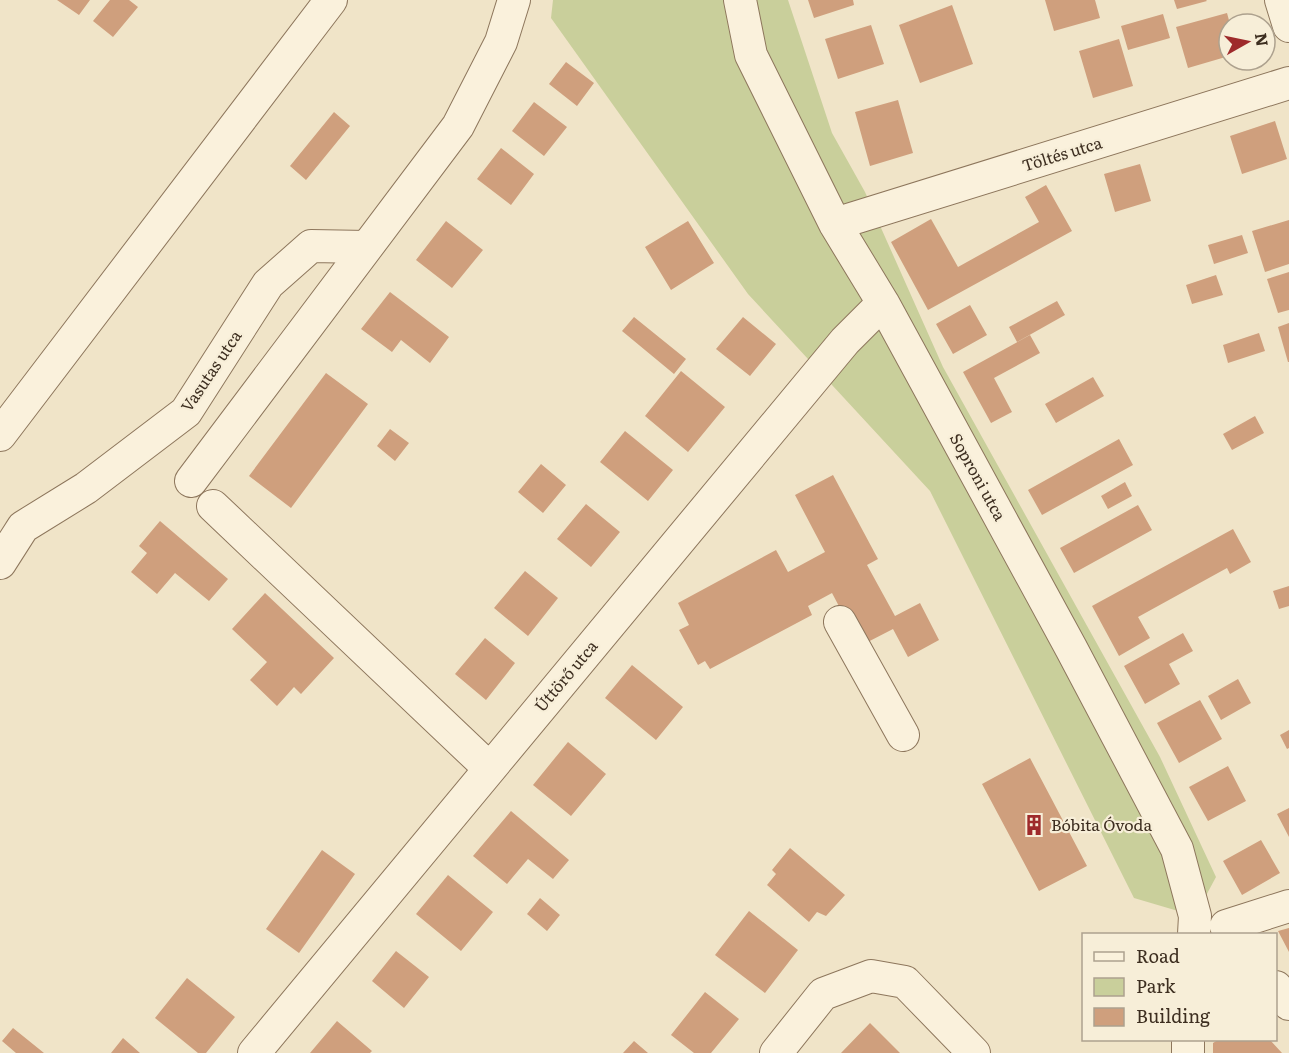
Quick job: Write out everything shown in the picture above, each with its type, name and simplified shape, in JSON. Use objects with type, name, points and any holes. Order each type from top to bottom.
[{"type":"street","points":[[0,435],[331,0]]},
{"type":"street","points":[[191,481],[458,126],[501,42],[514,0]]},
{"type":"street","points":[[719,0],[751,55]]},
{"type":"street","name":"Soproni utca","points":[[740,0],[751,55],[835,224],[883,303],[1178,849],[1195,925],[1230,930]]},
{"type":"street","points":[[1281,0],[1289,26]]},
{"type":"street","name":"Töltés utca","points":[[835,224],[1289,83]]},
{"type":"street","name":"Vasutas utca","points":[[0,563],[23,527],[86,488],[186,412],[268,284],[311,246],[367,247]]},
{"type":"street","name":"Úttörő utca","points":[[254,1053],[838,350],[883,303]]},
{"type":"street","points":[[213,506],[489,768]]},
{"type":"street","points":[[840,622],[903,735]]},
{"type":"street","points":[[1230,930],[1289,906]]},
{"type":"street","points":[[776,1053],[823,994],[871,976],[905,982],[974,1053]]},
{"type":"street","points":[[1277,989],[1289,1004]]},
{"type":"green space","points":[[553,0],[788,0],[832,133],[865,192],[943,367],[1160,757],[1216,877],[1195,916],[1134,898],[930,491],[748,294],[551,18]]},
{"type":"building","points":[[57,0],[90,0],[79,15]]},
{"type":"building","points":[[110,0],[129,0],[138,7],[113,37],[93,21]]},
{"type":"building","points":[[808,0],[853,0],[854,5],[814,18]]},
{"type":"building","points":[[1045,0],[1095,0],[1100,18],[1054,31]]},
{"type":"building","points":[[1174,0],[1206,0],[1207,1],[1177,9]]},
{"type":"building","points":[[952,5],[973,64],[920,83],[899,25]]},
{"type":"building","points":[[1163,14],[1170,38],[1128,50],[1121,26]]},
{"type":"building","points":[[1217,16],[1217,60],[1188,68],[1176,27]]},
{"type":"building","points":[[871,25],[884,64],[838,79],[825,39]]},
{"type":"building","points":[[1119,39],[1133,86],[1093,98],[1079,51]]},
{"type":"building","points":[[566,62],[594,83],[577,106],[549,84]]},
{"type":"building","points":[[898,100],[913,153],[870,166],[855,112]]},
{"type":"building","points":[[534,102],[567,127],[544,156],[512,131]]},
{"type":"building","points":[[334,112],[350,126],[306,180],[290,166]]},
{"type":"building","points":[[1275,121],[1287,159],[1242,174],[1230,136]]},
{"type":"building","points":[[501,148],[534,174],[511,205],[477,179]]},
{"type":"building","points":[[1140,164],[1151,201],[1115,212],[1104,174]]},
{"type":"building","points":[[1046,185],[1072,231],[928,310],[891,242],[931,219],[958,267],[1039,222],[1025,197]]},
{"type":"building","points":[[1289,220],[1289,264],[1265,272],[1252,231]]},
{"type":"building","points":[[446,221],[483,250],[452,288],[416,260]]},
{"type":"building","points":[[688,221],[714,263],[671,290],[645,247]]},
{"type":"building","points":[[1242,235],[1248,253],[1214,264],[1208,245]]},
{"type":"building","points":[[1289,272],[1289,310],[1278,313],[1267,279]]},
{"type":"building","points":[[1216,275],[1223,295],[1192,304],[1186,285]]},
{"type":"building","points":[[390,292],[449,337],[430,363],[401,340],[392,352],[361,329]]},
{"type":"building","points":[[1057,301],[1065,315],[1017,342],[1009,327]]},
{"type":"building","points":[[970,305],[987,335],[953,354],[936,324]]},
{"type":"building","points":[[634,317],[686,359],[674,374],[622,331]]},
{"type":"building","points":[[743,317],[776,344],[750,376],[716,349]]},
{"type":"building","points":[[1289,323],[1289,362],[1288,362],[1278,327]]},
{"type":"building","points":[[1259,333],[1265,351],[1228,363],[1223,345]]},
{"type":"building","points":[[1030,335],[1040,353],[994,378],[1012,412],[991,423],[963,372]]},
{"type":"building","points":[[681,371],[725,407],[688,452],[645,416]]},
{"type":"building","points":[[326,373],[368,404],[291,508],[249,476]]},
{"type":"building","points":[[1093,377],[1104,396],[1056,423],[1045,404]]},
{"type":"building","points":[[1255,416],[1264,433],[1232,450],[1223,434]]},
{"type":"building","points":[[390,429],[409,443],[395,461],[377,446]]},
{"type":"building","points":[[625,431],[673,470],[648,501],[600,462]]},
{"type":"building","points":[[1119,439],[1133,465],[1042,515],[1028,490]]},
{"type":"building","points":[[541,464],[566,485],[543,513],[518,492]]},
{"type":"building","points":[[833,475],[878,559],[867,565],[895,616],[920,603],[939,640],[908,657],[893,629],[860,646],[832,593],[808,606],[812,615],[710,669],[705,661],[698,665],[679,630],[689,625],[678,603],[776,550],[788,572],[825,552],[795,495]]},
{"type":"building","points":[[1125,482],[1132,496],[1108,509],[1101,496]]},
{"type":"building","points":[[586,504],[620,532],[591,567],[557,539]]},
{"type":"building","points":[[1138,505],[1152,530],[1074,573],[1060,548]]},
{"type":"building","points":[[160,521],[228,579],[209,601],[175,573],[157,594],[131,572],[147,553],[139,546]]},
{"type":"building","points":[[1233,529],[1251,562],[1230,574],[1227,568],[1138,617],[1150,638],[1119,656],[1092,606]]},
{"type":"building","points":[[525,571],[558,598],[528,636],[494,608]]},
{"type":"building","points":[[1289,586],[1289,606],[1279,609],[1273,591]]},
{"type":"building","points":[[265,593],[334,658],[301,694],[294,687],[277,706],[250,680],[267,662],[232,629]]},
{"type":"building","points":[[1183,633],[1193,651],[1169,664],[1180,684],[1145,704],[1124,666]]},
{"type":"building","points":[[485,638],[515,663],[486,700],[455,674]]},
{"type":"building","points":[[632,665],[683,707],[656,740],[605,698]]},
{"type":"building","points":[[1238,679],[1251,703],[1221,720],[1208,696]]},
{"type":"building","points":[[1200,700],[1222,739],[1179,763],[1157,723]]},
{"type":"building","points":[[1289,730],[1289,748],[1287,749],[1280,735]]},
{"type":"building","points":[[568,742],[606,774],[571,816],[533,785]]},
{"type":"building","name":"Bóbita Óvoda","points":[[1030,758],[1087,866],[1039,891],[982,784]]},
{"type":"building","points":[[1228,766],[1246,801],[1208,821],[1189,787]]},
{"type":"building","points":[[1289,808],[1289,837],[1277,814]]},
{"type":"building","points":[[511,811],[569,860],[553,879],[528,859],[507,884],[473,856]]},
{"type":"building","points":[[1261,840],[1280,873],[1242,895],[1223,861]]},
{"type":"building","points":[[790,848],[845,895],[826,916],[817,912],[809,922],[767,885],[776,874],[772,870]]},
{"type":"building","points":[[322,850],[355,874],[299,953],[266,929]]},
{"type":"building","points":[[448,875],[493,912],[461,951],[416,914]]},
{"type":"building","points":[[540,898],[560,915],[547,931],[527,914]]},
{"type":"building","points":[[749,911],[798,950],[765,993],[715,955]]},
{"type":"building","points":[[1289,928],[1289,952],[1278,931]]},
{"type":"building","points":[[396,951],[429,977],[404,1008],[372,981]]},
{"type":"building","points":[[187,978],[235,1017],[206,1053],[198,1053],[155,1018]]},
{"type":"building","points":[[705,992],[739,1019],[711,1053],[694,1053],[671,1035]]},
{"type":"building","points":[[337,1021],[372,1051],[370,1053],[310,1053]]},
{"type":"building","points":[[870,1023],[900,1053],[841,1053]]},
{"type":"building","points":[[13,1028],[44,1053],[16,1053],[2,1041]]},
{"type":"building","points":[[123,1038],[140,1053],[111,1053]]},
{"type":"building","points":[[634,1041],[648,1053],[623,1053]]},
{"type":"building","points":[[1216,1041],[1271,1041],[1282,1053],[1213,1053],[1213,1043]]},
{"type":"place","name":"Bóbita Óvoda","points":[[1034,825]]}]
